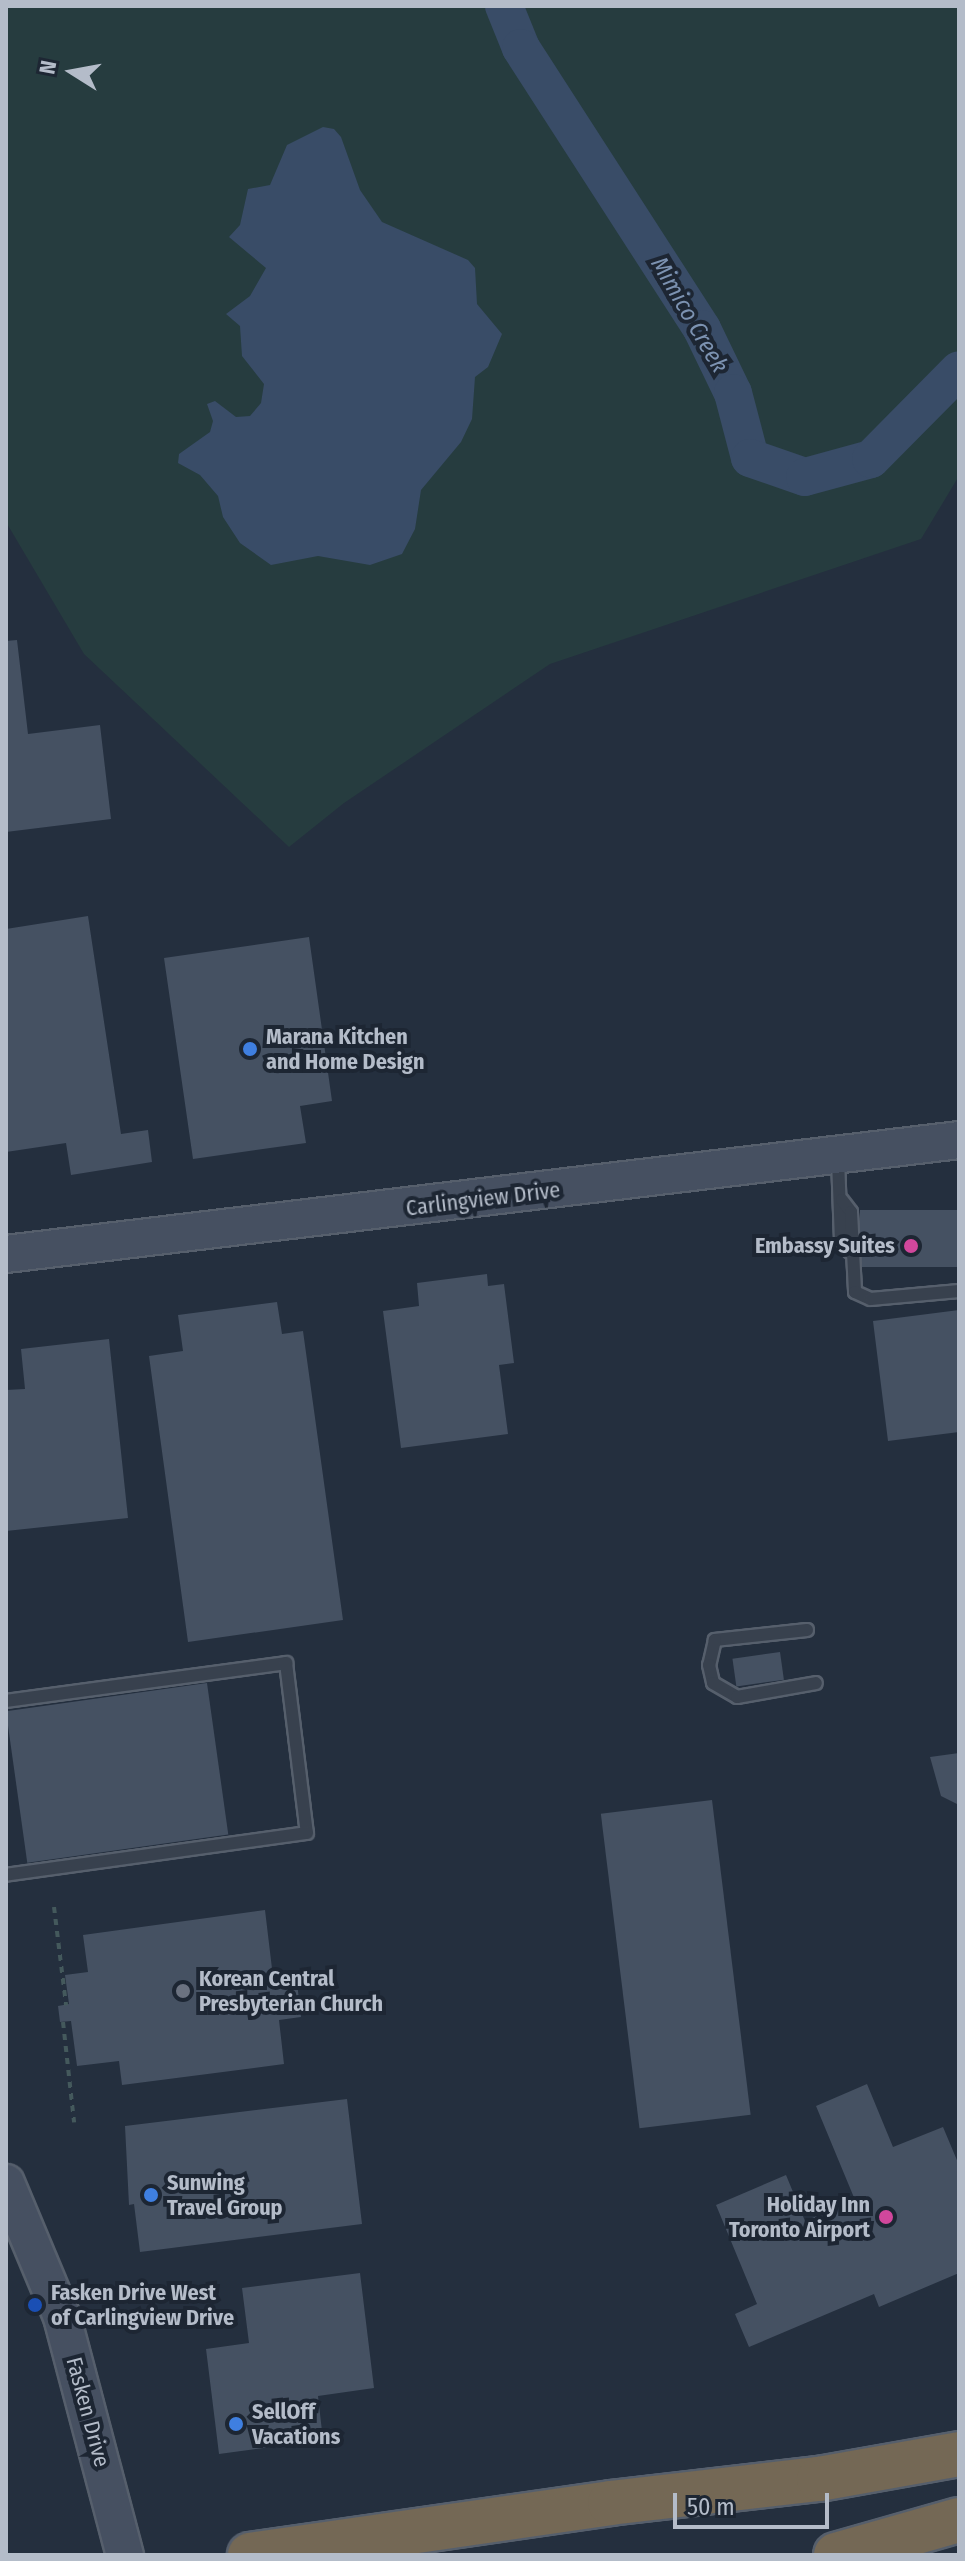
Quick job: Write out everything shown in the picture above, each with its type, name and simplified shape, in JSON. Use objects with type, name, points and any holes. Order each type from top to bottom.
[{"type":"highway","points":[[250,2555],[595,2505],[819,2479],[959,2454]]},
{"type":"highway","points":[[836,2555],[959,2520]]},
{"type":"main road","name":"Carlingview Drive","points":[[6,1254],[838,1157],[959,1140]]},
{"type":"main road","name":"Fasken Drive","points":[[6,2183],[62,2317],[125,2555]]},
{"type":"lane","points":[[838,1157],[842,1200],[838,1213],[841,1241],[850,1252],[855,1292],[871,1299],[959,1291]]},
{"type":"lane","points":[[807,1630],[715,1640],[709,1665],[713,1683],[737,1697],[816,1683]]},
{"type":"lane","points":[[6,1701],[286,1663],[307,1833],[6,1875]]},
{"type":"path","points":[[54,1907],[66,2005]]},
{"type":"path","points":[[63,2022],[74,2122]]},
{"type":"green space","points":[[6,6],[959,6],[959,476],[921,539],[550,664],[344,803],[289,847],[84,654],[6,522]]},
{"type":"water","points":[[323,127],[334,129],[341,137],[360,190],[382,222],[468,260],[475,268],[477,304],[502,334],[488,367],[475,377],[472,419],[461,442],[421,490],[415,529],[402,554],[370,565],[318,556],[271,565],[240,543],[223,517],[218,496],[200,475],[178,463],[179,454],[210,432],[213,421],[207,404],[215,401],[236,417],[250,416],[261,403],[264,384],[242,356],[240,326],[226,314],[250,296],[266,268],[229,237],[240,225],[248,189],[270,185],[287,145]]},
{"type":"building","points":[[17,640],[28,734],[100,725],[111,819],[6,832],[6,641]]},
{"type":"building","points":[[88,916],[121,1134],[148,1130],[152,1162],[71,1175],[66,1143],[6,1152],[6,929]]},
{"type":"building","points":[[309,937],[332,1101],[300,1106],[306,1143],[193,1159],[164,958]]},
{"type":"building","name":"Embassy Suites","points":[[860,1210],[959,1210],[959,1267],[860,1267]]},
{"type":"building","points":[[487,1274],[488,1286],[504,1284],[514,1363],[499,1365],[508,1434],[401,1448],[383,1311],[419,1306],[417,1283]]},
{"type":"building","points":[[277,1302],[282,1334],[303,1331],[343,1620],[188,1642],[149,1356],[183,1351],[178,1315]]},
{"type":"building","points":[[959,1310],[959,1432],[888,1441],[873,1321]]},
{"type":"building","points":[[109,1339],[128,1518],[6,1531],[6,1390],[25,1389],[21,1349]]},
{"type":"building","points":[[780,1652],[784,1680],[736,1686],[732,1659]]},
{"type":"building","points":[[207,1683],[228,1835],[27,1863],[6,1711]]},
{"type":"building","points":[[959,1753],[959,1805],[941,1796],[930,1757]]},
{"type":"building","points":[[712,1800],[751,2115],[639,2128],[601,1814]]},
{"type":"building","name":"Korean Central Presbyterian Church","points":[[265,1910],[273,1977],[296,1974],[301,2017],[279,2020],[284,2064],[122,2085],[119,2061],[77,2066],[71,2021],[60,2022],[58,2006],[69,2004],[65,1975],[88,1972],[83,1935]]},
{"type":"building","name":"Holiday Inn Toronto Airport","points":[[867,2084],[893,2147],[943,2127],[959,2165],[959,2273],[879,2307],[874,2294],[749,2347],[735,2314],[757,2304],[716,2205],[786,2175],[805,2221],[855,2200],[816,2106]]},
{"type":"building","points":[[347,2099],[362,2224],[140,2252],[134,2204],[129,2205],[125,2126]]},
{"type":"building","points":[[360,2273],[374,2388],[318,2396],[323,2440],[219,2454],[206,2349],[249,2343],[242,2288]]},
{"type":"waterway","name":"Mimico Creek","points":[[504,6],[521,48],[702,329],[733,393],[750,458],[805,477],[871,459],[959,370]]},
{"type":"place","name":"Marana Kitchen and Home Design","points":[[250,1049]]},
{"type":"place","name":"Embassy Suites","points":[[911,1246]]},
{"type":"place","name":"Korean Central Presbyterian Church","points":[[183,1991]]},
{"type":"place","name":"Sunwing Travel Group","points":[[151,2195]]},
{"type":"place","name":"Holiday Inn Toronto Airport","points":[[886,2217]]},
{"type":"place","name":"Fasken Drive West of Carlingview Drive","points":[[35,2305]]},
{"type":"place","name":"SellOff Vacations","points":[[236,2424]]}]
